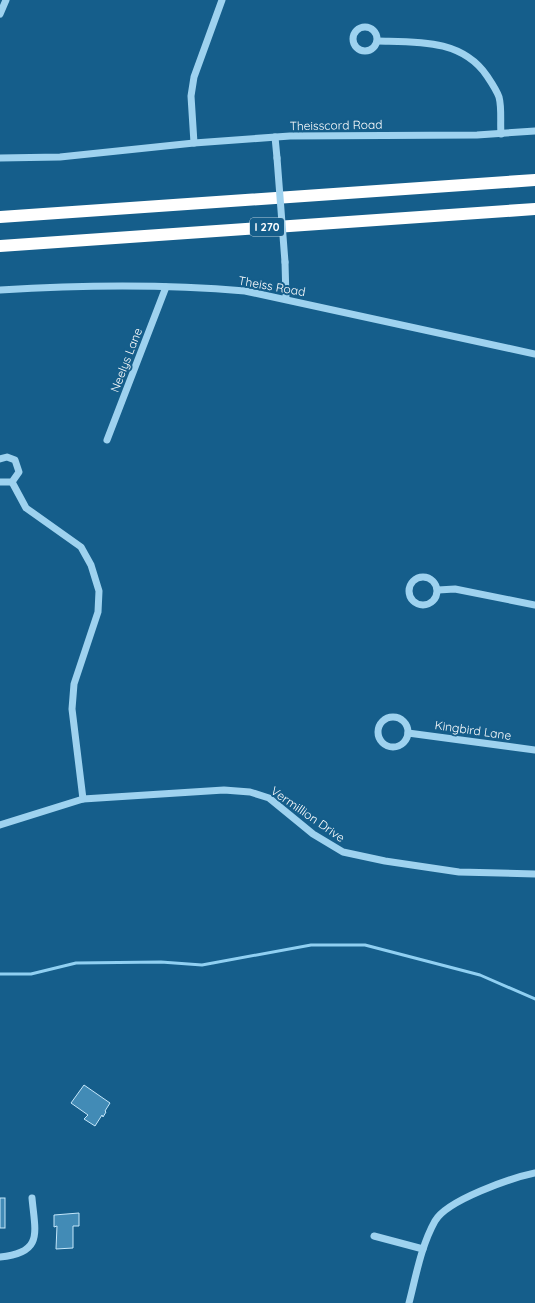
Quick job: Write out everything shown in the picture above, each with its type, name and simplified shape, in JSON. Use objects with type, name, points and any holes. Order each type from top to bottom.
[{"type":"highway","points":[[0,217],[535,180]]},
{"type":"highway","name":"I 270","points":[[0,246],[535,209]]},
{"type":"street","points":[[0,14],[6,0]]},
{"type":"street","points":[[194,143],[191,96],[194,77],[222,0]]},
{"type":"street","points":[[378,41],[416,42],[443,45],[457,50],[471,59],[482,68],[494,86],[499,98],[501,134]]},
{"type":"street","name":"Theisscord Road","points":[[286,299],[275,137],[501,134],[535,131]]},
{"type":"street","points":[[0,158],[60,157],[194,143],[275,137]]},
{"type":"street","name":"Theiss Road","points":[[0,290],[74,287],[166,287],[245,291],[535,354]]},
{"type":"street","name":"Neelys Lane","points":[[107,440],[166,287]]},
{"type":"street","points":[[0,459],[11,458],[17,464],[19,472],[12,482]]},
{"type":"street","points":[[0,482],[12,482]]},
{"type":"street","points":[[12,482],[26,508],[81,548],[91,564],[99,590],[98,612],[74,684],[72,709],[83,799]]},
{"type":"street","points":[[420,577],[426,577],[435,583],[438,590],[436,599],[428,605],[417,605],[409,596],[409,588],[414,580],[420,577]]},
{"type":"street","points":[[438,590],[455,589],[535,605]]},
{"type":"street","points":[[388,718],[399,718],[404,722],[408,733],[405,741],[397,746],[386,745],[380,739],[378,729],[380,724],[388,718]]},
{"type":"street","name":"Kingbird Lane","points":[[408,733],[535,750]]},
{"type":"street","name":"Vermillion Drive","points":[[0,825],[83,799],[224,790],[250,792],[269,798],[313,834],[343,852],[385,861],[459,872],[535,874]]},
{"type":"street","points":[[409,1303],[423,1249],[435,1220],[460,1200],[520,1176],[535,1173]]},
{"type":"street","points":[[0,1257],[19,1253],[29,1249],[33,1244],[35,1237],[32,1198]]},
{"type":"street","points":[[374,1236],[423,1249]]},
{"type":"building","points":[[84,1085],[110,1103],[103,1117],[102,1115],[95,1126],[84,1119],[88,1115],[71,1103]]},
{"type":"building","points":[[0,1198],[5,1198],[5,1228],[0,1228]]},
{"type":"building","points":[[79,1213],[79,1226],[73,1226],[73,1248],[56,1249],[57,1226],[54,1227],[54,1215]]},
{"type":"waterway","points":[[0,974],[31,974],[76,963],[161,962],[202,965],[311,945],[365,945],[480,975],[535,999]]}]
